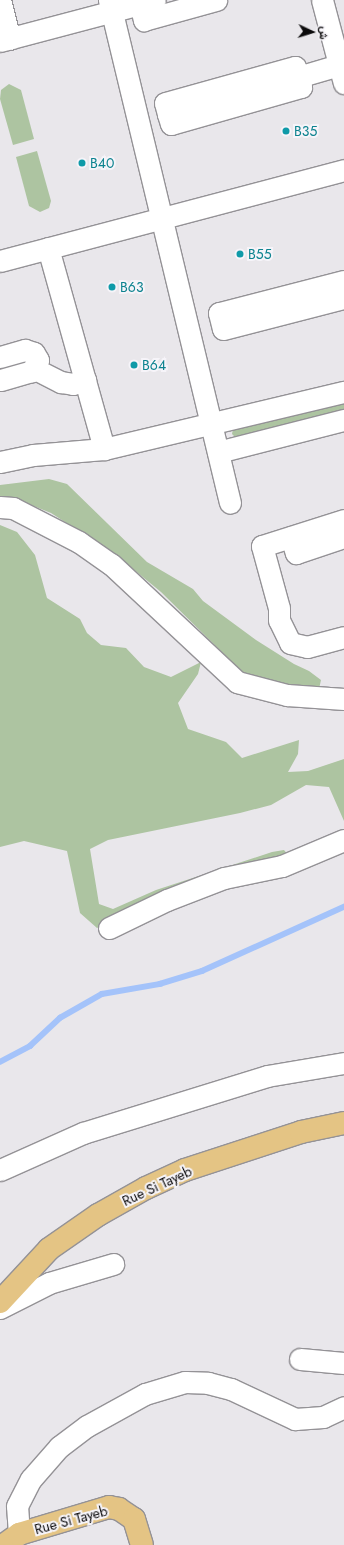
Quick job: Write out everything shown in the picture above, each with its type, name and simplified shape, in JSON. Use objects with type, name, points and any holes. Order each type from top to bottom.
[{"type":"main road","name":"Rue Si Tayeb","points":[[0,1302],[49,1249],[98,1215],[146,1188],[185,1170],[302,1132],[344,1122]]},
{"type":"main road","name":"Rue Si Tayeb","points":[[12,1540],[109,1507],[119,1509],[134,1519],[142,1545]]},
{"type":"street","points":[[0,0],[5,40],[110,6],[144,1],[144,20],[216,0]]},
{"type":"street","points":[[168,114],[165,103],[295,67],[298,77],[342,74],[322,0]]},
{"type":"street","points":[[110,6],[230,503]]},
{"type":"street","points":[[0,261],[344,170]]},
{"type":"street","points":[[48,248],[104,449]]},
{"type":"street","points":[[344,281],[219,313],[223,329],[344,298]]},
{"type":"street","points":[[188,329],[344,289]]},
{"type":"street","points":[[0,357],[30,351],[36,356],[35,369]]},
{"type":"street","points":[[0,380],[35,369],[61,382],[73,384],[85,380]]},
{"type":"street","points":[[0,462],[33,455],[104,449],[211,425],[344,392]]},
{"type":"street","points":[[218,452],[344,420]]},
{"type":"street","points":[[0,507],[13,508],[79,542],[111,564],[237,682],[287,695],[344,699]]},
{"type":"street","points":[[344,520],[262,546],[286,638],[290,643],[301,648],[344,637]]},
{"type":"street","points":[[291,537],[296,553],[344,538]]},
{"type":"street","points":[[109,928],[167,900],[224,878],[282,866],[344,840]]},
{"type":"street","points":[[0,1170],[99,1128],[266,1076],[344,1063]]},
{"type":"street","points":[[0,1308],[49,1283],[113,1264]]},
{"type":"street","points":[[300,1360],[344,1363]]},
{"type":"street","points":[[12,1540],[17,1506],[31,1479],[59,1447],[87,1426],[145,1394],[185,1382],[208,1383],[231,1389],[295,1419],[323,1417],[344,1407]]},
{"type":"green space","points":[[9,84],[21,90],[34,139],[13,145],[0,99],[1,90]]},
{"type":"green space","points":[[37,151],[51,201],[49,208],[40,212],[29,206],[16,157]]},
{"type":"green space","points":[[344,400],[344,413],[236,438],[232,434],[233,429]]},
{"type":"green space","points":[[49,479],[67,484],[147,562],[193,589],[203,601],[256,640],[294,664],[309,671],[321,680],[319,689],[279,684],[245,675],[161,592],[116,555],[51,513],[26,503],[0,498],[0,485]]},
{"type":"green space","points":[[0,525],[17,532],[35,555],[47,598],[80,619],[87,633],[101,645],[126,648],[144,667],[171,677],[201,662],[198,674],[178,703],[188,729],[226,742],[242,758],[299,740],[298,754],[288,772],[308,771],[344,759],[344,821],[329,787],[306,785],[271,805],[240,813],[108,840],[90,849],[99,904],[113,909],[156,890],[272,852],[284,850],[288,855],[163,898],[97,928],[80,913],[67,851],[24,841],[0,847]]},
{"type":"waterway","points":[[0,1062],[30,1046],[60,1018],[102,994],[160,984],[202,971],[344,907]]},
{"type":"place","name":"B35","points":[[286,131]]},
{"type":"place","name":"B40","points":[[82,163]]},
{"type":"place","name":"B55","points":[[240,254]]},
{"type":"place","name":"B63","points":[[112,287]]},
{"type":"place","name":"B64","points":[[134,365]]}]
